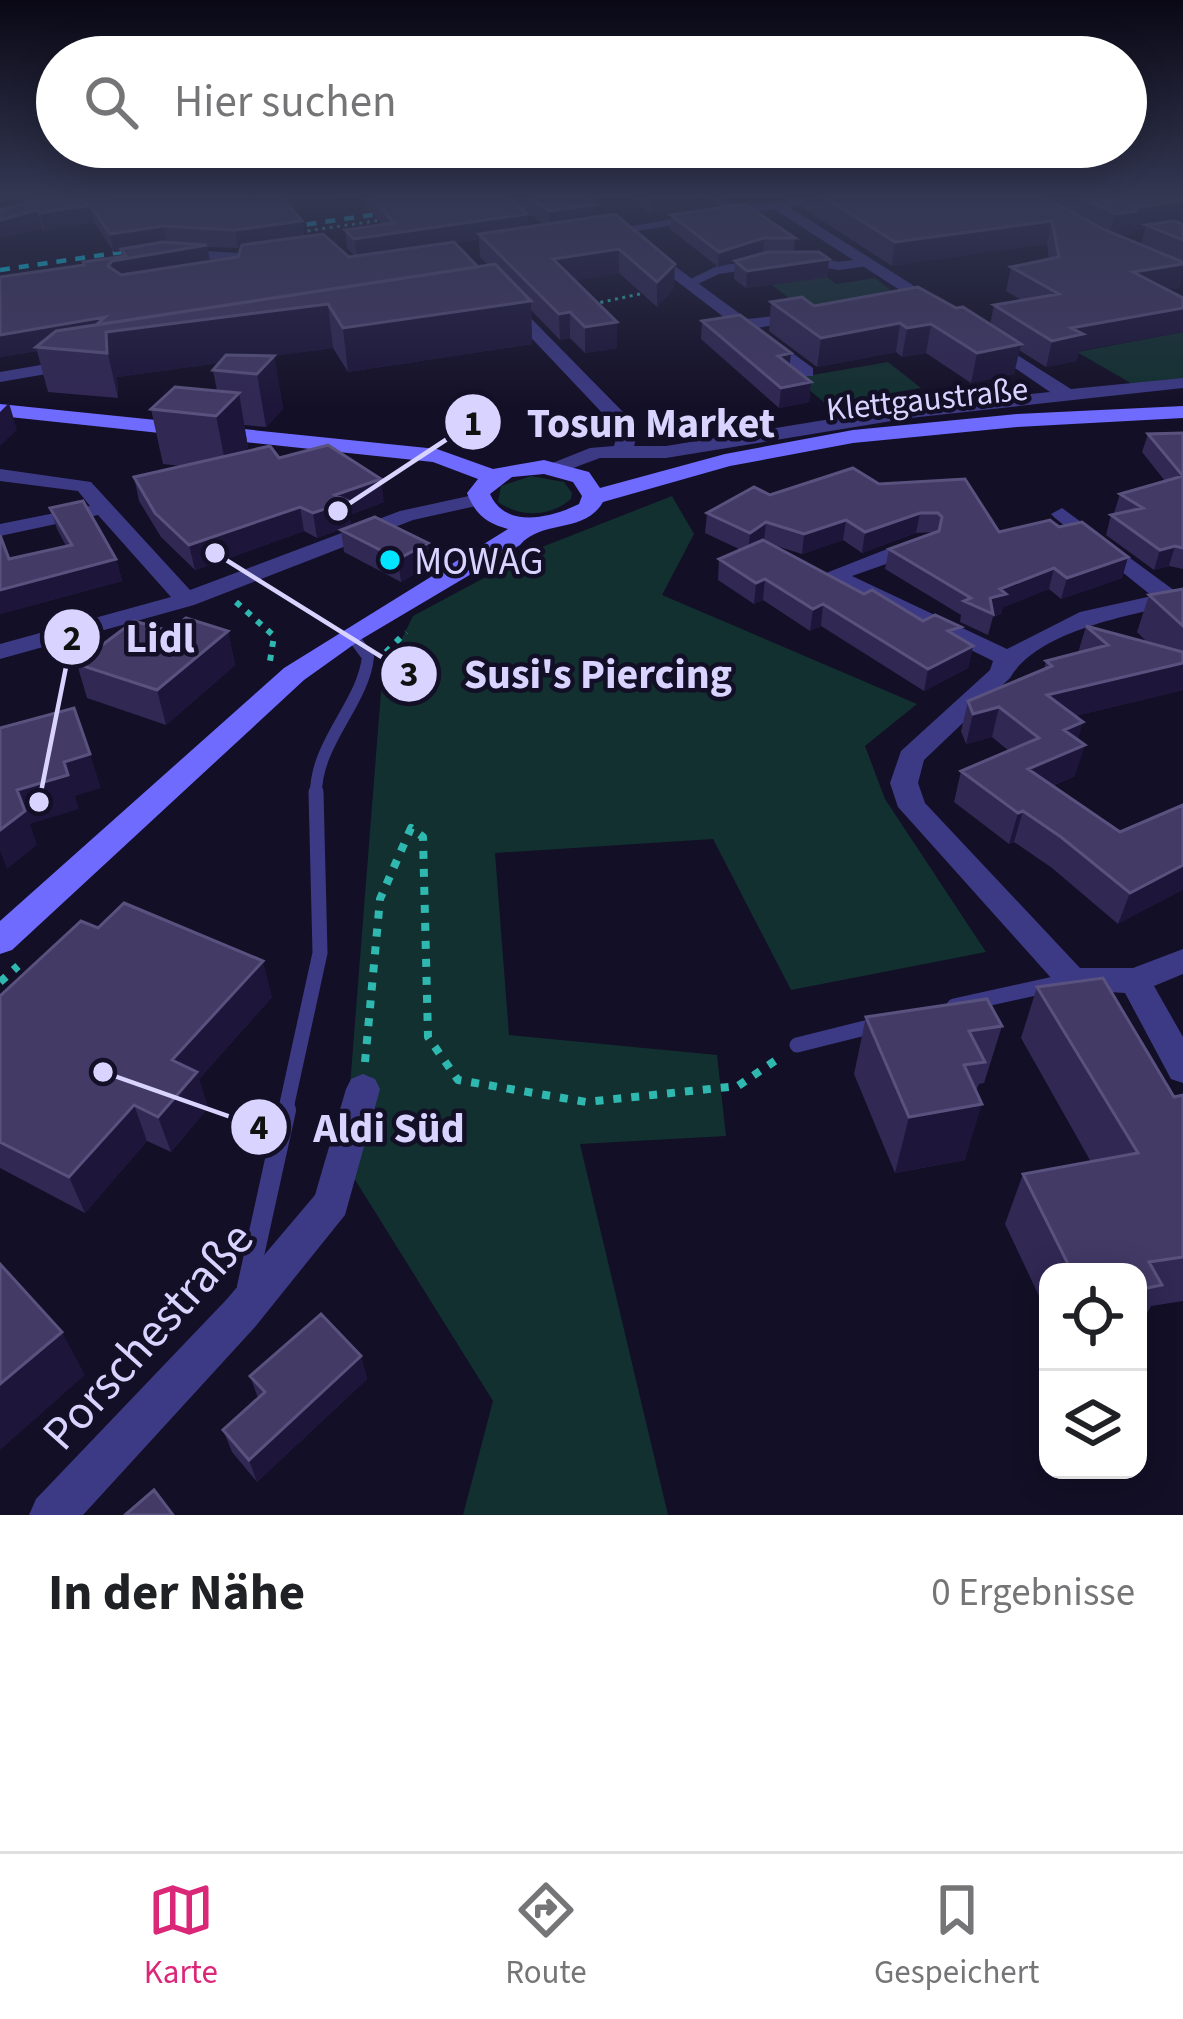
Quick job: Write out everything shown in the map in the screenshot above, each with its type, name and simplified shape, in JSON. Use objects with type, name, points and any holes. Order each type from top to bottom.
[{"type":"main road","points":[[0,410],[377,455],[436,456],[494,477]]},
{"type":"main road","name":"Klettgaustraße","points":[[525,524],[574,517],[588,508],[594,496],[622,493],[741,456],[878,433],[1036,418],[1183,412]]},
{"type":"main road","points":[[9,953],[295,674],[352,634],[511,540],[525,524],[492,515],[478,500],[482,486],[524,468],[556,468],[581,477],[594,496]]},
{"type":"street","points":[[196,275],[227,266]]},
{"type":"street","points":[[873,266],[956,320]]},
{"type":"street","points":[[670,270],[807,372]]},
{"type":"street","points":[[898,299],[920,295]]},
{"type":"street","points":[[491,297],[616,416],[627,435],[623,450]]},
{"type":"street","points":[[744,325],[832,310]]},
{"type":"street","points":[[975,333],[1067,395]]},
{"type":"street","points":[[0,377],[88,362]]},
{"type":"street","points":[[556,468],[580,455],[666,452],[910,412],[1183,383]]},
{"type":"street","points":[[0,475],[84,486],[186,600]]},
{"type":"street","points":[[0,652],[186,600],[407,515],[478,500]]},
{"type":"street","points":[[0,530],[108,508]]},
{"type":"street","points":[[1062,514],[1176,597]]},
{"type":"street","points":[[926,542],[822,571],[1007,658]]},
{"type":"street","points":[[1176,597],[1088,617],[1007,658],[1001,673],[910,758],[904,783],[912,807],[1072,980],[1136,981],[1183,961]]},
{"type":"street","points":[[1136,981],[1183,1069]]},
{"type":"street","name":"Porschestraße","points":[[52,1515],[242,1313],[332,1203],[363,1089]]},
{"type":"lane","points":[[691,285],[718,270],[748,266]]},
{"type":"lane","points":[[242,1313],[320,953],[316,775],[351,696],[367,672],[368,657],[352,634]]},
{"type":"lane","points":[[935,1011],[1072,980]]},
{"type":"lane","points":[[797,1045],[889,1022]]},
{"type":"path","points":[[587,305],[691,285]]},
{"type":"path","points":[[219,587],[274,636],[271,659],[256,674]]},
{"type":"path","points":[[367,672],[411,627]]},
{"type":"path","points":[[363,1089],[380,899],[411,828],[423,837],[428,1037],[458,1080],[586,1102],[738,1086],[797,1045]]},
{"type":"path","points":[[0,982],[9,953]]},
{"type":"green space","points":[[827,277],[836,284],[875,278],[896,294],[804,310],[772,285]]},
{"type":"green space","points":[[1183,332],[1183,379],[1134,385],[1077,352]]},
{"type":"green space","points":[[888,362],[921,388],[826,404],[795,378]]},
{"type":"green space","points":[[531,476],[564,482],[571,499],[535,513],[498,502],[501,486]]},
{"type":"green space","points":[[672,496],[694,534],[662,595],[917,704],[865,746],[885,799],[986,952],[791,990],[713,839],[495,853],[509,1035],[717,1055],[726,1136],[580,1144],[668,1515],[463,1515],[493,1401],[344,1162],[382,679],[413,616],[542,547]]},
{"type":"building","points":[[79,266],[108,266],[121,275],[181,266],[478,267],[96,325],[105,317],[0,335],[0,277]]},
{"type":"building","points":[[484,266],[497,266],[531,301],[343,328],[328,304],[106,332],[107,353],[36,347],[56,331]]},
{"type":"building","points":[[511,266],[560,266],[617,322],[585,327],[570,312],[559,314]]},
{"type":"building","points":[[638,266],[673,266],[657,282]]},
{"type":"building","points":[[741,266],[783,266],[747,271]]},
{"type":"building","points":[[1172,266],[1133,272],[1183,298],[1183,308],[1071,328],[1083,334],[1052,341],[994,305],[1059,294],[1011,267]]},
{"type":"building","points":[[918,287],[956,308],[963,307],[1021,344],[977,353],[931,324],[907,328],[900,323],[821,338],[771,302],[802,297],[814,306]]},
{"type":"building","points":[[740,315],[791,353],[778,356],[811,382],[781,388],[702,321]]},
{"type":"building","points":[[226,355],[274,356],[257,374],[213,370]]},
{"type":"building","points":[[175,387],[239,393],[216,416],[151,409]]},
{"type":"building","points":[[1183,433],[1183,476],[1148,434]]},
{"type":"building","points":[[328,445],[381,479],[335,495],[348,501],[313,513],[300,507],[189,545],[155,513],[134,477],[270,446],[279,458]]},
{"type":"building","points":[[853,468],[879,484],[965,479],[999,532],[1050,520],[1059,527],[1082,522],[1128,557],[1067,578],[1054,568],[1000,589],[1006,594],[990,598],[993,614],[964,601],[971,598],[889,549],[939,531],[942,517],[938,513],[920,513],[865,532],[846,520],[804,534],[766,522],[750,533],[707,513],[754,487],[770,495]]},
{"type":"building","points":[[1183,476],[1183,548],[1160,550],[1111,515],[1143,508],[1120,494]]},
{"type":"building","points":[[83,501],[116,559],[0,590],[0,535],[9,559],[72,545],[50,508]]},
{"type":"building","points":[[375,517],[428,543],[398,559],[341,530]]},
{"type":"building","points":[[763,540],[864,594],[872,590],[923,621],[935,615],[961,627],[948,631],[973,646],[928,669],[823,604],[813,609],[765,579],[756,583],[719,559]]},
{"type":"building","points":[[1183,589],[1183,626],[1149,595]]},
{"type":"building","points":[[186,618],[228,631],[157,690],[77,664],[134,621],[169,631]]},
{"type":"building","points":[[1086,626],[1183,652],[1183,663],[1047,695],[1083,722],[1064,730],[1085,745],[1028,769],[1120,832],[1183,805],[1183,865],[1130,893],[1061,837],[1023,811],[1018,813],[961,771],[1039,738],[999,707],[973,714],[968,701],[1052,666],[1046,661],[1108,645]]},
{"type":"building","points":[[74,708],[90,754],[64,762],[68,775],[17,790],[25,811],[0,830],[0,728]]},
{"type":"building","points":[[124,903],[263,961],[172,1060],[197,1072],[158,1117],[134,1105],[69,1177],[0,1142],[0,996],[81,921],[98,928]]},
{"type":"building","points":[[1103,978],[1174,1097],[1183,1095],[1183,1257],[1149,1262],[1162,1285],[1147,1288],[1147,1263],[1068,1263],[1023,1174],[1138,1153],[1037,987]]},
{"type":"building","points":[[987,999],[1002,1026],[969,1031],[985,1062],[964,1065],[982,1104],[909,1117],[866,1017]]},
{"type":"building","points":[[0,1264],[62,1332],[0,1384]]},
{"type":"building","points":[[321,1314],[361,1356],[249,1460],[223,1430],[265,1392],[250,1376]]},
{"type":"building","points":[[154,1490],[173,1515],[125,1515]]},
{"type":"railway","points":[[0,270],[29,266]]},
{"type":"place","name":"Tosun Market","points":[[338,511]]},
{"type":"place","name":"Susi's Piercing","points":[[215,553]]},
{"type":"place","name":"MOWAG","points":[[390,560]]},
{"type":"place","name":"Lidl","points":[[39,802]]},
{"type":"place","name":"Aldi Süd","points":[[103,1072]]}]
